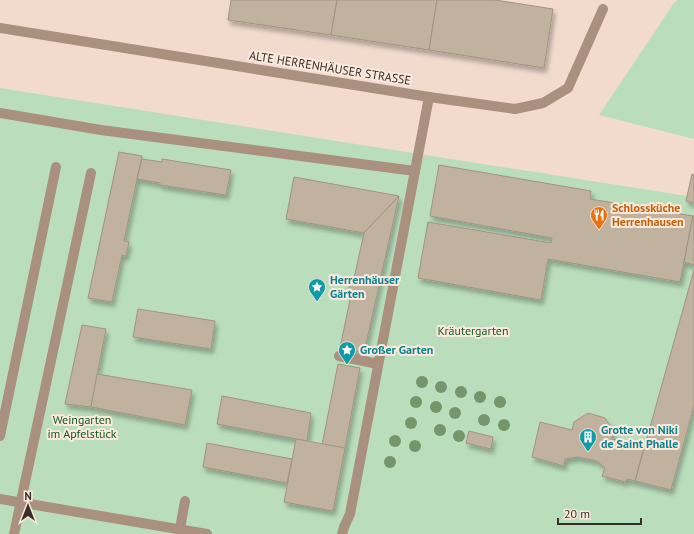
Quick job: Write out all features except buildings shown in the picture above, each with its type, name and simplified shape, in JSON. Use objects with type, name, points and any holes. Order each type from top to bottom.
[{"type":"street","name":"ALTE HERRENHÄUSER STRASSE","points":[[0,28],[429,98],[515,109],[543,104],[568,88],[603,10]]},
{"type":"street","points":[[343,530],[350,514],[429,98]]},
{"type":"street","points":[[0,114],[101,130],[415,171]]},
{"type":"street","points":[[0,436],[56,167]]},
{"type":"street","points":[[14,534],[91,174]]},
{"type":"street","points":[[339,356],[378,364]]},
{"type":"street","points":[[0,499],[179,532],[207,534]]},
{"type":"street","points":[[179,532],[185,501]]},
{"type":"green space","points":[[678,0],[694,0],[694,139],[599,115],[674,3]]},
{"type":"green space","name":"Großer Garten","points":[[0,88],[687,196],[692,174],[694,175],[694,534],[0,534]]},
{"type":"place","name":"Schlossküche Herrenhausen","points":[[599,230]]},
{"type":"place","name":"Herrenhäuser Gärten","points":[[317,302]]},
{"type":"place","name":"Großer Garten","points":[[347,365]]},
{"type":"place","name":"Grotte von Niki de Saint Phalle","points":[[588,452]]},
{"type":"park label","name":"Kräutergarten","points":[[473,331]]},
{"type":"park label","name":"Weingarten im Apfelstück","points":[[82,427]]}]
